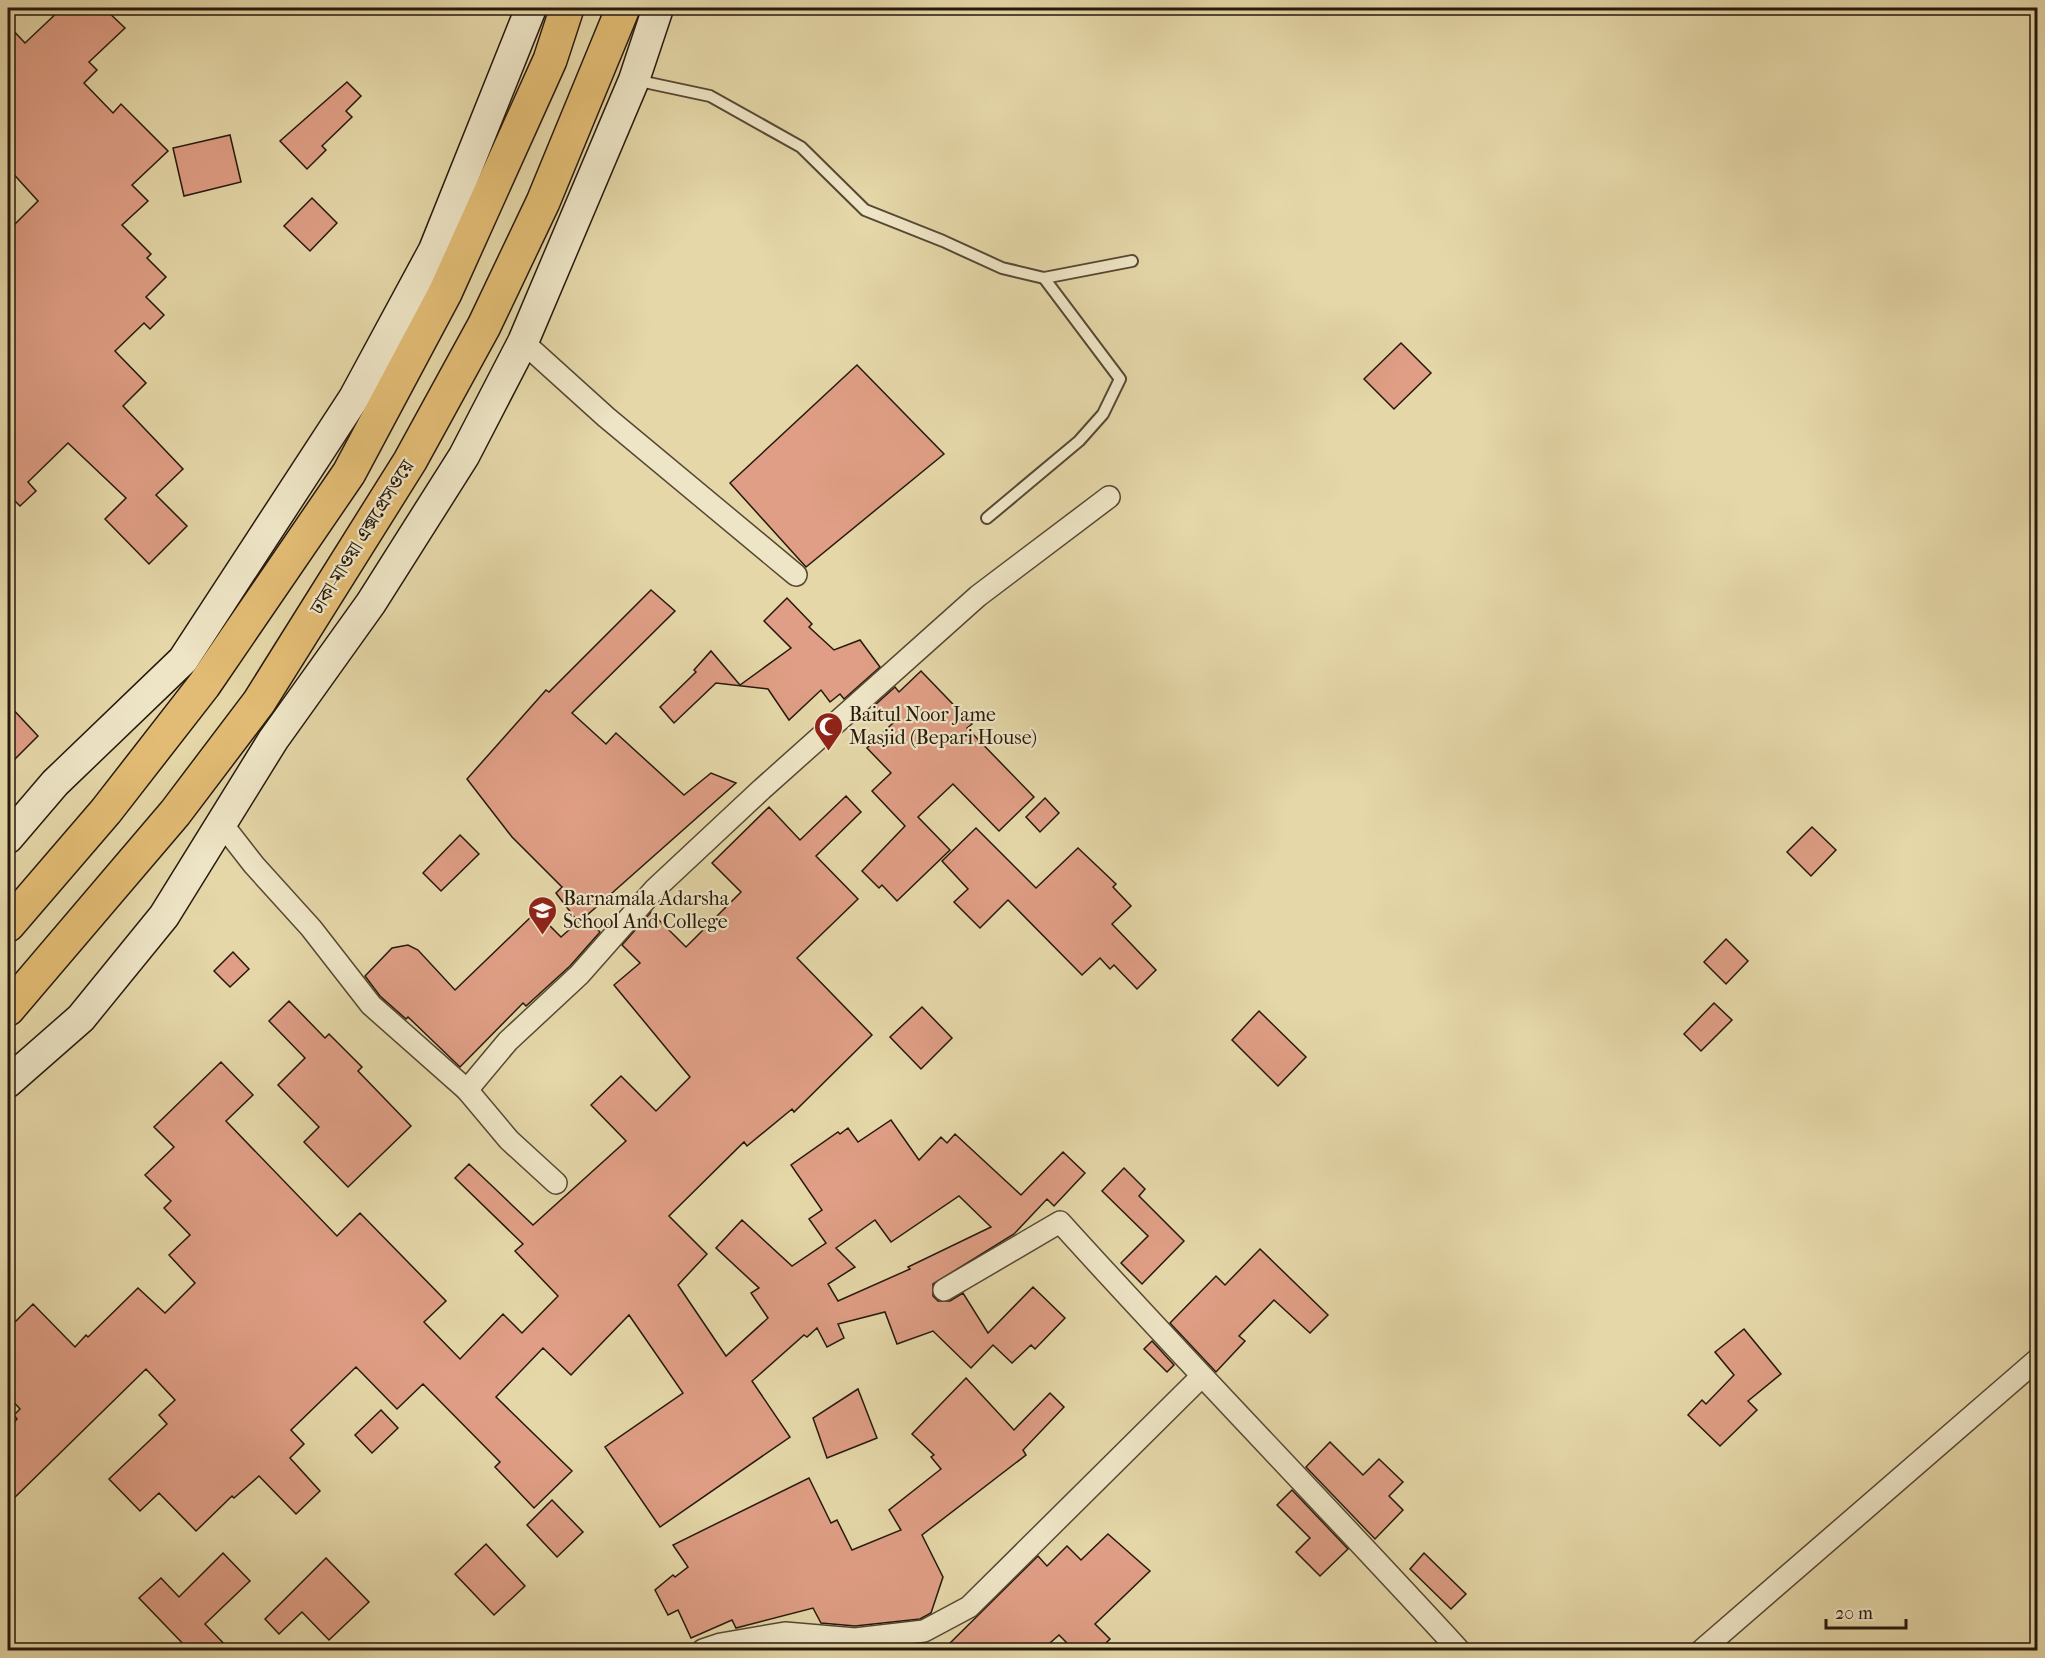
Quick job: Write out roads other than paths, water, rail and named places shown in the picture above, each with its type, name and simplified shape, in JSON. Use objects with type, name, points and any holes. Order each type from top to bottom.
[{"type":"highway","points":[[8,925],[106,811],[204,685],[348,473],[445,293],[550,60],[567,8]]},
{"type":"highway","name":"ঢাকা-মাওয়া এক্সপ্রেসওয়ে","points":[[8,1008],[174,813],[259,702],[410,461],[484,326],[543,202],[623,8]]},
{"type":"main road","points":[[8,838],[55,783],[183,660],[354,398],[434,249],[531,8]]},
{"type":"main road","points":[[8,1082],[81,1018],[164,916],[273,740],[371,603],[464,456],[523,342],[634,80],[658,8]]},
{"type":"street","points":[[523,342],[606,417],[796,575]]},
{"type":"street","points":[[467,1090],[508,1041],[579,975],[655,889],[762,789],[978,596],[1109,497]]},
{"type":"street","points":[[222,824],[254,865],[311,928],[371,1005],[467,1090],[508,1140],[556,1183]]},
{"type":"street","points":[[944,1290],[1060,1222],[1201,1377],[1341,1521],[1459,1650]]},
{"type":"street","points":[[1702,1650],[2037,1359]]},
{"type":"street","points":[[703,1650],[721,1644],[785,1633],[855,1639],[924,1631],[969,1606],[1201,1377]]},
{"type":"lane","points":[[634,80],[710,96],[801,147],[865,210],[943,241],[1002,268],[1044,278],[1132,261]]},
{"type":"lane","points":[[987,518],[1079,441],[1103,414],[1120,379],[1044,278]]},
{"type":"place","name":"Baitul Noor Jame Masjid (Bepari House)","points":[[828,752]]},
{"type":"place","name":"Barnamala Adarsha School And College","points":[[542,936]]}]
